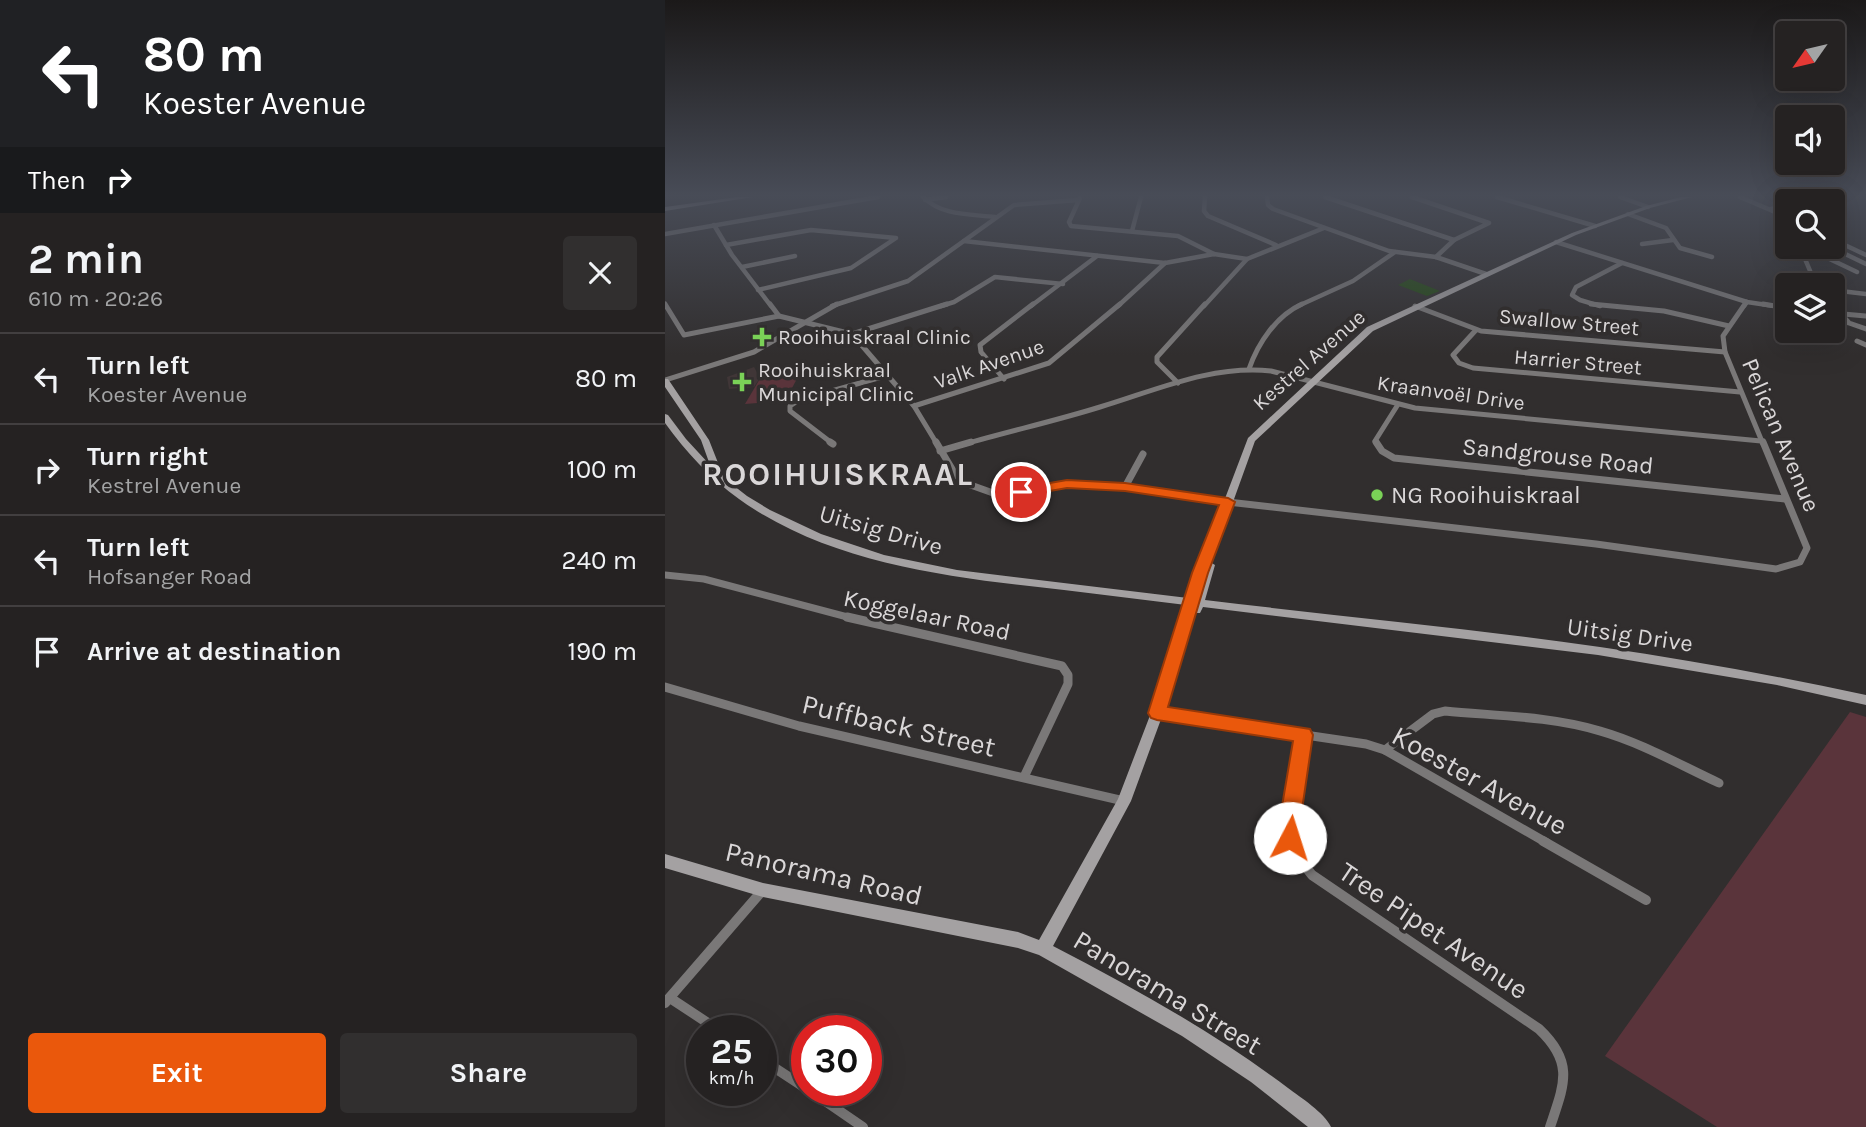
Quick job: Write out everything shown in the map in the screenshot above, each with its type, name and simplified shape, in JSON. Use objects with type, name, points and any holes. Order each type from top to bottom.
[{"type":"street","points":[[729,250],[779,316]]},
{"type":"street","points":[[758,290],[851,268],[879,250]]},
{"type":"street","points":[[721,483],[705,440],[665,380],[763,346],[832,306],[908,281],[952,250]]},
{"type":"street","points":[[1035,250],[1165,263],[1213,254]]},
{"type":"street","points":[[1204,250],[1213,254],[1247,259]]},
{"type":"street","points":[[1178,383],[1157,362],[1157,356],[1247,259],[1266,250]]},
{"type":"street","points":[[1388,250],[1436,257],[1486,274]]},
{"type":"street","points":[[1436,257],[1444,250]]},
{"type":"street","name":"Kestrel Avenue","points":[[1043,949],[1124,801],[1165,692],[1175,675],[1206,553],[1215,538],[1252,439],[1370,329],[1539,250]]},
{"type":"street","points":[[1580,250],[1747,302],[1775,306]]},
{"type":"street","points":[[1684,250],[1712,257]]},
{"type":"street","points":[[1249,369],[1256,350],[1287,311],[1353,281],[1395,252]]},
{"type":"street","points":[[1845,254],[1866,264]]},
{"type":"street","points":[[742,267],[795,256]]},
{"type":"street","points":[[1004,379],[981,352],[979,345],[1097,257]]},
{"type":"street","points":[[1829,259],[1857,272]]},
{"type":"street","name":"Valk Avenue","points":[[914,405],[1004,379],[1052,361],[1091,331],[1165,263]]},
{"type":"street","points":[[1622,263],[1576,287],[1571,292],[1573,297],[1590,305],[1667,311],[1729,326]]},
{"type":"street","points":[[665,304],[681,333],[691,335],[779,316],[852,334],[954,302],[996,277],[1063,284]]},
{"type":"street","points":[[1845,292],[1866,294]]},
{"type":"street","name":"Pelican Avenue","points":[[1228,502],[1596,544],[1776,569],[1799,564],[1805,558],[1807,548],[1725,352],[1723,336],[1747,302]]},
{"type":"street","name":"Swallow Street","points":[[1415,306],[1476,330],[1725,352]]},
{"type":"street","points":[[1845,314],[1866,316]]},
{"type":"street","points":[[1845,318],[1849,323],[1866,329]]},
{"type":"street","name":"Harrier Street","points":[[1476,330],[1453,355],[1458,363],[1473,369],[1740,392]]},
{"type":"street","points":[[852,334],[914,405],[955,474],[965,483],[993,493],[1067,484],[1125,487],[1228,502]]},
{"type":"street","points":[[1857,341],[1866,345]]},
{"type":"street","name":"Kraanvoël Drive","points":[[940,451],[1213,373],[1249,369],[1271,371],[1397,406],[1761,441]]},
{"type":"street","points":[[833,444],[790,411],[790,406],[799,400],[889,375]]},
{"type":"street","name":"Sandgrouse Road","points":[[1397,406],[1375,441],[1382,451],[1394,458],[1785,499]]},
{"type":"street","name":"Uitsig Drive","points":[[665,417],[685,447],[721,483],[775,517],[848,547],[927,567],[1314,622],[1385,626],[1649,657],[1774,678],[1866,700]]},
{"type":"street","points":[[1125,487],[1143,454]]},
{"type":"street","name":"Koggelaar Road","points":[[665,575],[704,579],[823,612],[1062,666],[1068,675],[1067,684],[1024,777]]},
{"type":"street","name":"Puffback Street","points":[[665,687],[799,726],[1124,801]]},
{"type":"street","points":[[1385,750],[1433,714],[1445,711],[1570,724],[1599,731],[1629,741],[1719,783]]},
{"type":"street","name":"Koester Avenue","points":[[1157,713],[1385,750],[1646,900]]},
{"type":"street","name":"Tree Pipet Avenue","points":[[1304,735],[1289,830],[1299,857],[1312,875],[1539,1029],[1558,1049],[1567,1074],[1550,1127]]},
{"type":"street","name":"Panorama Road","points":[[665,861],[763,890],[972,932]]},
{"type":"street","points":[[693,1015],[668,1000],[763,890]]},
{"type":"street","name":"Panorama Street","points":[[972,932],[1017,940],[1043,949],[1188,1030],[1288,1097],[1322,1127]]},
{"type":"street","points":[[832,1106],[863,1127]]},
{"type":"shaded area","name":"Rooihuiskraal Municipal Clinic","points":[[754,367],[760,378],[754,387],[729,389],[727,377]]},
{"type":"shaded area","points":[[799,375],[785,401],[745,404],[761,377]]},
{"type":"shaded area","points":[[1850,712],[1866,717],[1866,1127],[1717,1127],[1605,1056]]},
{"type":"building","points":[[1410,279],[1440,291],[1427,296],[1398,285]]},
{"type":"place","name":"Rooihuiskraal Clinic","points":[[762,337]]},
{"type":"place","name":"Rooihuiskraal Municipal Clinic","points":[[742,382]]},
{"type":"place","name":"NG Rooihuiskraal","points":[[1377,495]]},
{"type":"district","name":"ROOIHUISKRAAL","points":[[838,474]]},
{"type":"route","points":[[1021,492],[1067,484],[1125,487],[1228,502],[1215,538],[1206,553],[1157,713],[1304,735],[1290,838]]}]
